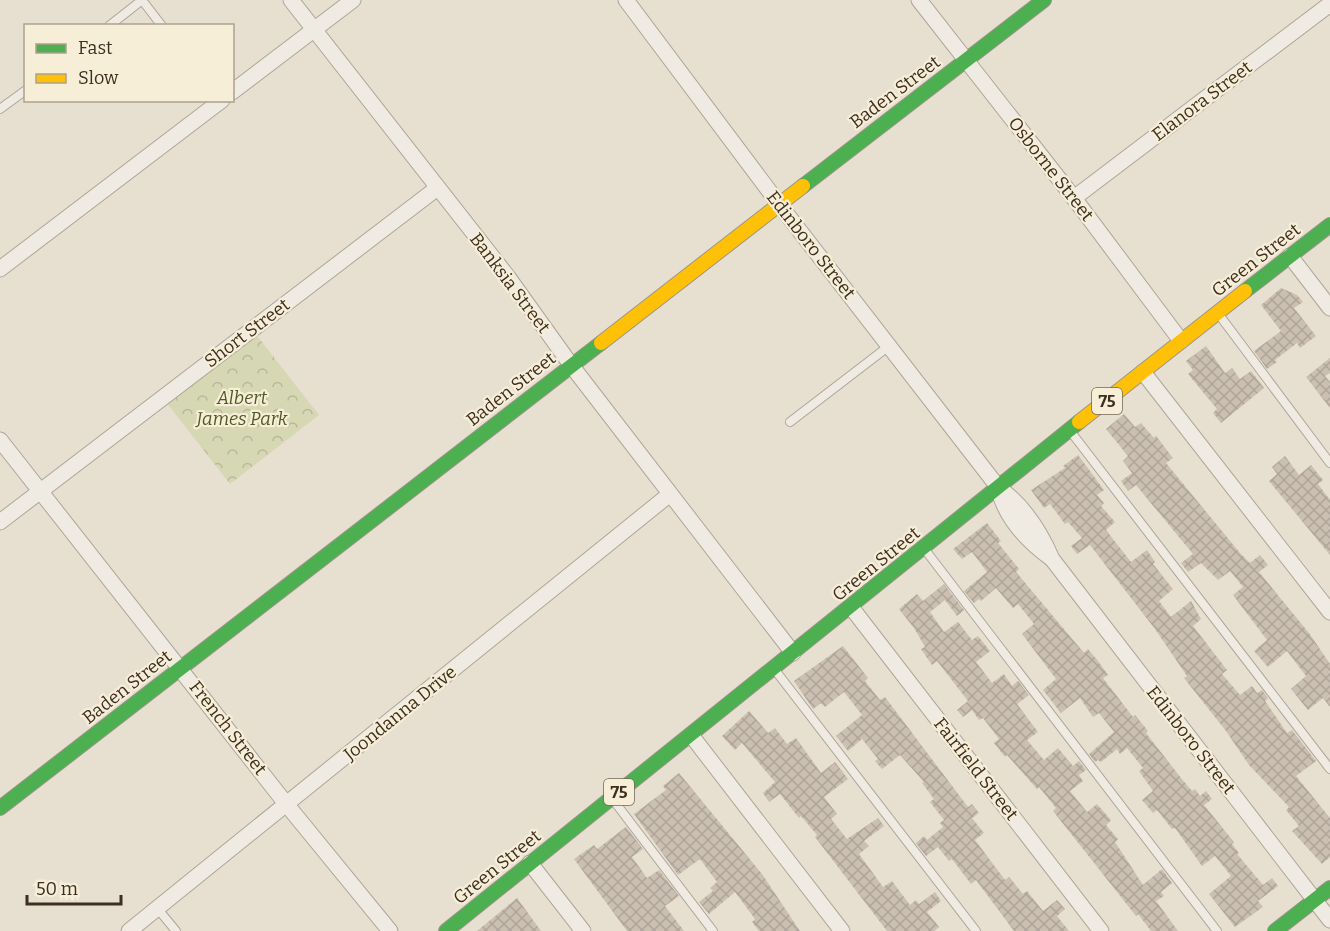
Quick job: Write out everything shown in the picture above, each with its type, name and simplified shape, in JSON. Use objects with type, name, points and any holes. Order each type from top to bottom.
[{"type":"street","name":"Banksia Street","points":[[291,0],[436,189],[508,277],[571,365],[793,653]]},
{"type":"street","points":[[234,90],[353,0]]},
{"type":"street","name":"Edinboro Street","points":[[626,0],[779,204],[998,487],[1002,507],[1033,545],[1052,559],[1330,920]]},
{"type":"street","name":"Osborne Street","points":[[919,0],[1074,198],[1181,341]]},
{"type":"street","name":"Baden Street","points":[[0,808],[1044,0]]},
{"type":"street","name":"Elanora Street","points":[[1074,198],[1330,4]]},
{"type":"street","points":[[0,269],[219,102]]},
{"type":"street","name":"Short Street","points":[[0,522],[436,189]]},
{"type":"street","name":"Green Street","points":[[451,929],[998,487],[1330,225]]},
{"type":"street","points":[[1290,256],[1330,308]]},
{"type":"street","points":[[1143,372],[1330,612]]},
{"type":"street","name":"French Street","points":[[0,440],[182,668],[287,805],[390,931]]},
{"type":"street","name":"Joondanna Drive","points":[[129,931],[670,494]]},
{"type":"street","name":"Fairfield Street","points":[[851,607],[1101,931]]},
{"type":"street","points":[[691,735],[842,931]]},
{"type":"street","points":[[530,863],[583,931]]},
{"type":"street","points":[[1275,931],[1330,888]]},
{"type":"lane","points":[[112,24],[142,0],[160,24]]},
{"type":"lane","points":[[0,109],[24,91]]},
{"type":"lane","points":[[1217,313],[1330,463]]},
{"type":"lane","points":[[790,422],[889,346]]},
{"type":"lane","points":[[1070,430],[1330,769]]},
{"type":"lane","points":[[924,549],[1217,931]]},
{"type":"lane","points":[[774,668],[976,931]]},
{"type":"lane","points":[[611,798],[713,931]]},
{"type":"lane","points":[[157,908],[176,931]]},
{"type":"green space","name":"Albert James Park","points":[[255,333],[319,415],[230,484],[166,402]]},
{"type":"building","points":[[1281,288],[1297,295],[1303,302],[1294,308],[1316,336],[1300,348],[1297,343],[1267,369],[1254,351],[1281,331],[1261,305]]},
{"type":"building","points":[[1206,346],[1225,373],[1232,368],[1240,379],[1251,371],[1264,388],[1221,423],[1213,413],[1217,409],[1188,374],[1193,370],[1186,361]]},
{"type":"building","points":[[1330,358],[1330,373],[1325,376],[1330,382],[1330,408],[1306,377]]},
{"type":"building","points":[[1124,414],[1135,427],[1141,423],[1154,438],[1156,436],[1173,458],[1166,463],[1240,553],[1250,563],[1260,555],[1268,565],[1259,572],[1309,633],[1330,664],[1330,707],[1323,698],[1308,710],[1291,689],[1306,676],[1287,651],[1268,667],[1254,651],[1267,640],[1233,595],[1243,587],[1230,571],[1218,580],[1201,563],[1188,572],[1181,563],[1193,554],[1136,485],[1128,491],[1121,481],[1132,473],[1123,461],[1128,456],[1106,429]]},
{"type":"building","points":[[1078,455],[1104,490],[1097,495],[1104,503],[1101,506],[1115,522],[1106,530],[1131,562],[1147,550],[1155,562],[1153,564],[1173,589],[1159,601],[1171,617],[1191,601],[1201,619],[1193,626],[1227,670],[1222,674],[1240,695],[1252,686],[1257,693],[1262,690],[1268,698],[1265,701],[1287,733],[1292,730],[1316,761],[1296,776],[1330,818],[1330,857],[1322,864],[1292,831],[1299,826],[1286,810],[1289,807],[1249,765],[1226,731],[1184,678],[1187,676],[1155,629],[1090,545],[1077,554],[1071,546],[1082,538],[1068,522],[1065,524],[1050,504],[1044,508],[1031,490],[1065,468],[1063,466]]},
{"type":"building","points":[[1285,456],[1299,475],[1311,465],[1323,480],[1318,484],[1330,500],[1330,555],[1269,481],[1277,474],[1272,467]]},
{"type":"building","points":[[987,523],[1001,541],[998,543],[1019,569],[1016,572],[1084,653],[1088,649],[1098,661],[1108,675],[1103,678],[1133,717],[1135,715],[1148,731],[1146,733],[1181,778],[1192,791],[1195,789],[1200,796],[1206,791],[1212,799],[1204,805],[1234,842],[1232,844],[1239,853],[1237,854],[1263,885],[1272,878],[1278,886],[1258,901],[1263,907],[1235,927],[1209,894],[1231,876],[1215,856],[1202,866],[1175,828],[1172,829],[1157,810],[1153,813],[1142,800],[1153,791],[1139,771],[1143,768],[1127,748],[1120,754],[1117,749],[1101,762],[1098,760],[1095,762],[1089,754],[1114,732],[1099,713],[1093,717],[1080,698],[1061,713],[1043,690],[1056,679],[1022,634],[1034,624],[1018,604],[1013,608],[996,588],[981,601],[979,599],[974,603],[964,591],[987,572],[972,552],[962,559],[953,549]]},
{"type":"building","points":[[944,584],[964,610],[957,616],[945,600],[930,612],[944,632],[958,622],[972,640],[978,636],[990,651],[976,662],[992,683],[1004,674],[1012,686],[1018,681],[1029,695],[1017,704],[1038,732],[1027,740],[1044,760],[1058,748],[1073,766],[1079,761],[1086,770],[1079,775],[1083,781],[1070,791],[1087,812],[1097,804],[1111,820],[1106,825],[1118,839],[1115,842],[1143,885],[1162,869],[1172,883],[1161,892],[1164,896],[1156,901],[1178,931],[1151,931],[1138,914],[1136,916],[1053,811],[1056,808],[1039,787],[1037,789],[994,743],[999,739],[983,718],[979,720],[972,710],[963,717],[957,710],[968,701],[937,661],[932,665],[921,649],[925,647],[914,628],[899,609],[917,594],[923,601]]},
{"type":"building","points":[[843,646],[868,678],[865,681],[880,700],[885,697],[968,807],[972,804],[979,813],[972,818],[984,833],[975,840],[1005,880],[1009,877],[1023,894],[1027,891],[1043,911],[1057,900],[1065,909],[1057,916],[1069,931],[1014,931],[976,880],[971,884],[952,859],[949,861],[938,847],[926,856],[916,843],[924,836],[927,840],[943,827],[940,823],[944,820],[930,802],[934,799],[922,783],[924,782],[900,755],[882,769],[875,761],[878,759],[862,739],[848,751],[836,736],[862,715],[844,692],[825,707],[821,703],[813,709],[794,681]]},
{"type":"building","points":[[749,711],[768,733],[775,728],[787,744],[796,738],[821,773],[835,762],[848,779],[824,797],[837,814],[831,819],[847,839],[878,818],[884,826],[864,841],[869,846],[859,854],[883,887],[892,881],[910,905],[916,900],[919,904],[935,892],[941,901],[927,912],[939,927],[934,931],[887,931],[801,816],[799,818],[780,794],[769,802],[763,793],[775,782],[742,743],[735,750],[722,736]]},
{"type":"building","points":[[679,773],[762,874],[800,931],[759,931],[752,922],[755,919],[735,892],[709,914],[699,902],[713,891],[710,888],[717,882],[700,859],[678,875],[634,814],[666,790],[663,786]]},
{"type":"building","points":[[626,827],[643,849],[632,857],[647,878],[659,870],[679,896],[665,906],[684,931],[627,931],[574,859],[594,845],[597,849]]},
{"type":"building","points":[[517,898],[541,931],[477,931]]},
{"type":"traffic: fast","points":[[803,186],[1044,0]]},
{"type":"traffic: fast","points":[[1245,291],[1330,225]]},
{"type":"traffic: fast","points":[[0,808],[601,343]]},
{"type":"traffic: fast","points":[[446,931],[1079,422]]},
{"type":"traffic: fast","points":[[1275,931],[1330,888]]},
{"type":"traffic: slow","points":[[601,343],[803,186]]},
{"type":"traffic: slow","points":[[1079,422],[1245,291]]}]
